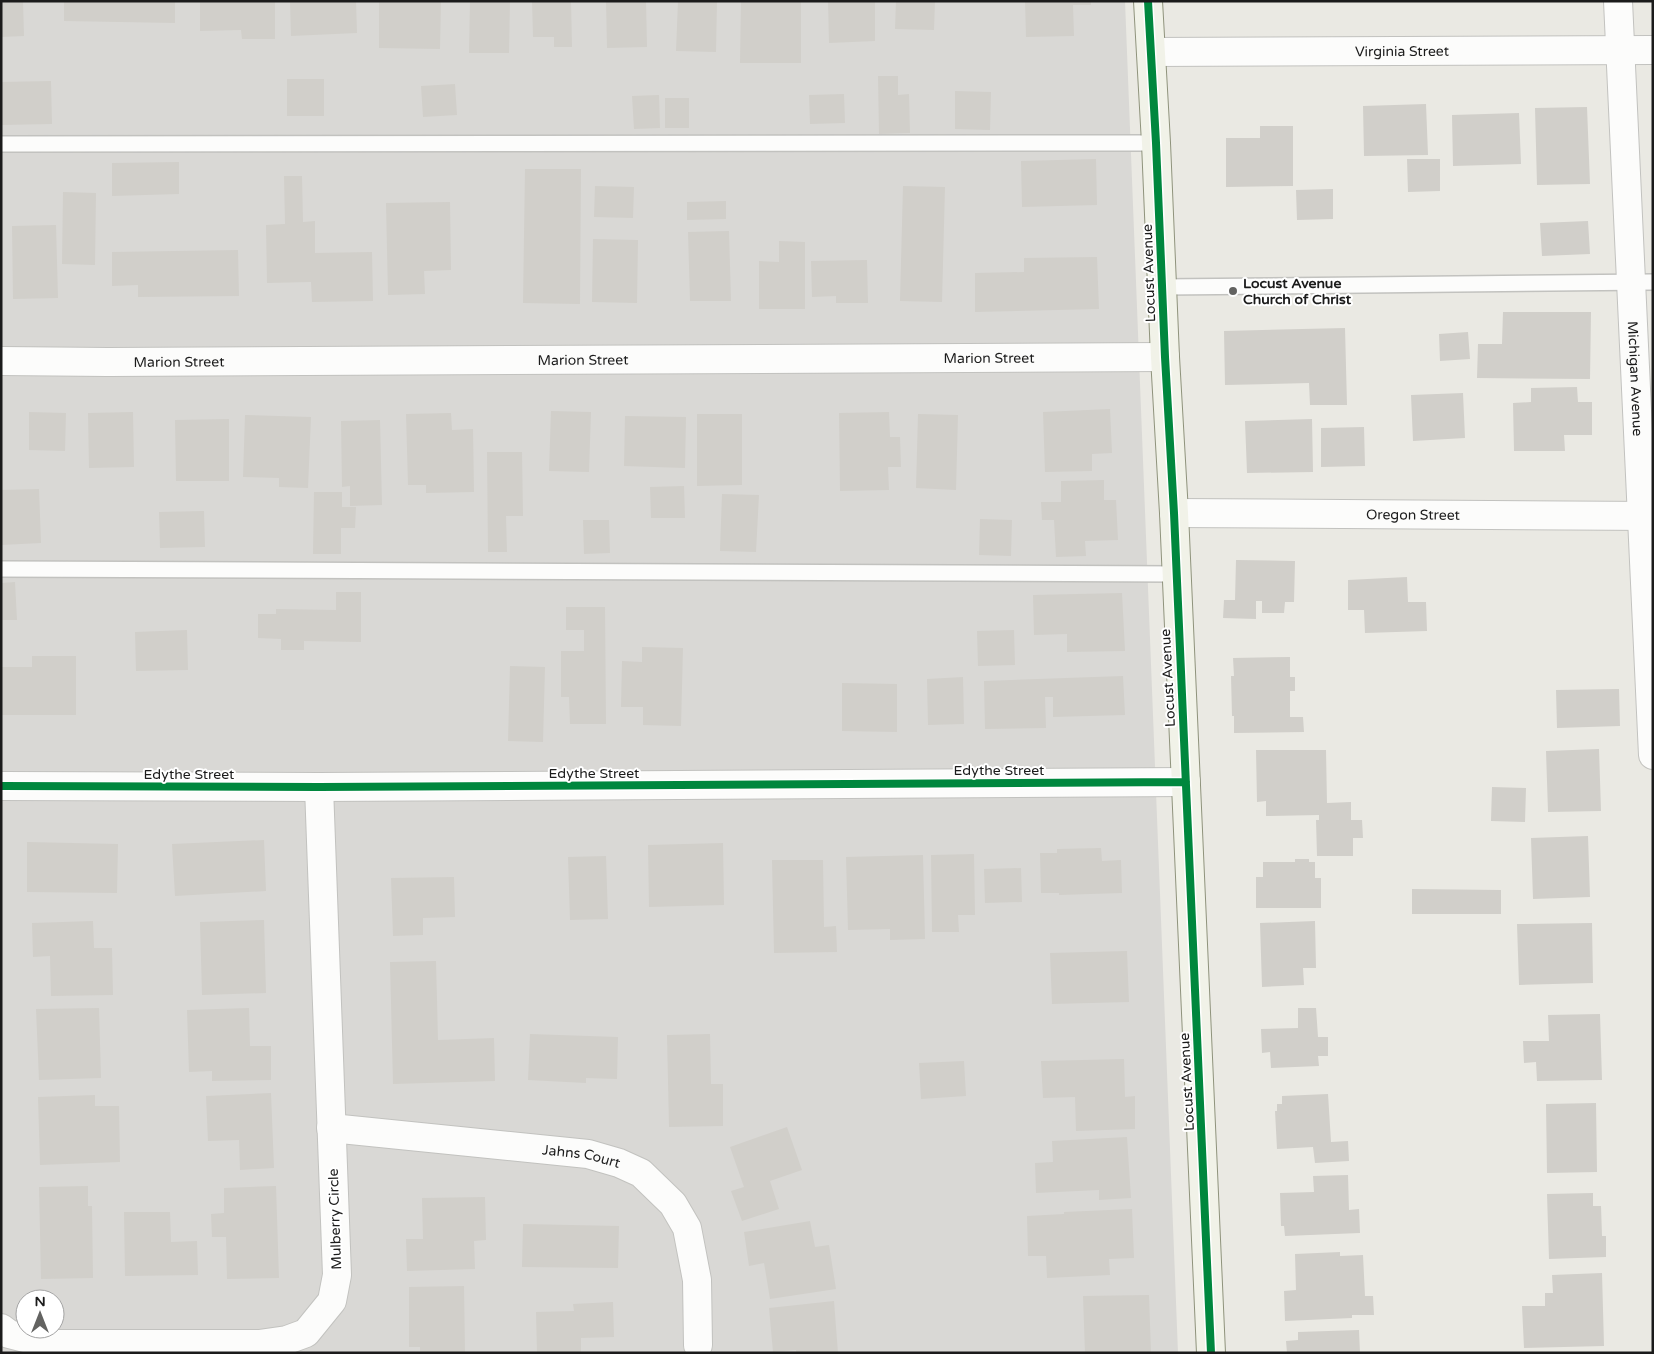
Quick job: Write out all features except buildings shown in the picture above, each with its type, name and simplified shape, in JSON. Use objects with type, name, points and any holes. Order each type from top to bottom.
[{"type":"street","name":"Locust Avenue","points":[[1148,1],[1174,513],[1211,1353]]},
{"type":"street","name":"Michigan Avenue","points":[[1618,1],[1620,50],[1642,282],[1653,755]]},
{"type":"street","name":"Virginia Street","points":[[1151,52],[1653,50]]},
{"type":"street","name":"Marion Street","points":[[1,360],[108,362],[1165,357]]},
{"type":"street","name":"Oregon Street","points":[[1174,513],[1647,516]]},
{"type":"street","name":"Edythe Street","points":[[1,786],[319,787],[1186,782]]},
{"type":"street","name":"Mulberry Circle","points":[[1,1328],[9,1334],[48,1344],[259,1344],[287,1340],[306,1333],[332,1301],[337,1274],[319,787]]},
{"type":"street","name":"Jahns Court","points":[[331,1128],[588,1154],[619,1163],[641,1174],[673,1204],[687,1228],[697,1280],[698,1345]]},
{"type":"lane","points":[[1,144],[1156,142]]},
{"type":"lane","points":[[1163,287],[1642,282]]},
{"type":"lane","points":[[1,569],[1176,574]]},
{"type":"shaded area","points":[[1,1],[1125,1],[1178,1353],[1,1353]]},
{"type":"cycle path","points":[[1148,1],[1174,513],[1211,1353]]},
{"type":"cycle path","points":[[1,786],[319,787],[1186,782]]},
{"type":"place","name":"Locust Avenue Church of Christ","points":[[1233,291]]}]
